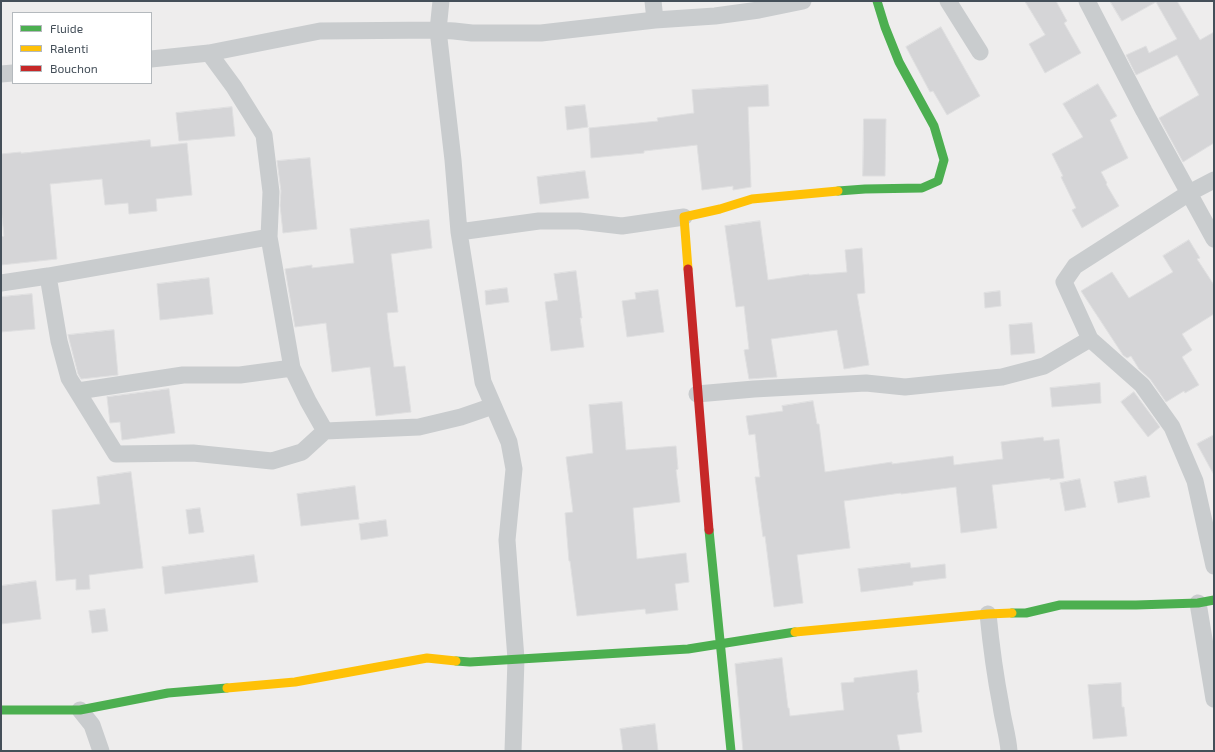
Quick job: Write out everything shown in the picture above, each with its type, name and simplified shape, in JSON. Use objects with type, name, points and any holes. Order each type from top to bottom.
[{"type":"street","points":[[441,1],[438,30],[453,160],[458,232],[483,382],[509,442],[514,469],[507,540],[516,659],[513,751]]},
{"type":"street","points":[[653,1],[655,20]]},
{"type":"street","points":[[152,59],[209,53],[320,31],[454,30],[472,33],[541,33],[655,20],[715,16],[759,10],[803,1]]},
{"type":"street","points":[[458,232],[539,221],[579,220],[622,226],[684,217],[720,209],[752,199],[865,189],[922,188],[938,181],[944,160],[934,126],[899,62],[885,28],[877,1]]},
{"type":"street","points":[[948,1],[980,52]]},
{"type":"street","points":[[1087,1],[1144,111],[1214,239]]},
{"type":"street","points":[[209,53],[234,87],[264,135],[271,192],[269,237],[292,368],[308,402],[325,431]]},
{"type":"street","points":[[1,74],[12,73]]},
{"type":"street","points":[[1214,180],[1189,193],[1075,266],[1064,282],[1090,339],[1142,385],[1172,427],[1195,481],[1214,566]]},
{"type":"street","points":[[684,217],[705,493],[731,751]]},
{"type":"street","points":[[1,282],[48,276],[269,237]]},
{"type":"street","points":[[48,276],[59,341],[69,378],[116,454],[193,453],[272,461],[302,452],[325,431],[419,427],[461,417],[493,406]]},
{"type":"street","points":[[697,394],[754,389],[866,383],[905,387],[1002,377],[1044,366],[1090,339]]},
{"type":"street","points":[[78,391],[183,375],[240,375],[292,368]]},
{"type":"street","points":[[1,710],[80,710],[168,692],[295,682],[427,658],[470,662],[688,649],[762,636],[815,629],[988,614],[1026,613],[1060,605],[1136,605],[1206,602],[1214,700]]},
{"type":"street","points":[[988,614],[992,657],[1009,751]]},
{"type":"street","points":[[80,710],[92,725],[101,751]]},
{"type":"building","points":[[1025,1],[1056,1],[1067,21],[1064,23],[1081,53],[1045,73],[1029,44],[1045,35]]},
{"type":"building","points":[[1110,1],[1177,1],[1200,40],[1214,32],[1214,143],[1183,162],[1159,118],[1199,95],[1177,55],[1136,75],[1126,55],[1146,46],[1149,53],[1177,39],[1156,2],[1122,21]]},
{"type":"building","points":[[941,27],[980,96],[947,115],[933,91],[930,92],[906,47]]},
{"type":"building","points":[[1098,84],[1117,116],[1110,120],[1128,158],[1101,172],[1119,206],[1082,228],[1072,210],[1076,208],[1052,154],[1083,137],[1063,104]]},
{"type":"building","points":[[768,85],[769,106],[748,107],[751,187],[733,190],[733,186],[702,190],[697,145],[644,151],[644,153],[591,158],[589,128],[658,121],[657,118],[694,113],[692,90]]},
{"type":"building","points":[[585,105],[588,127],[567,130],[565,107]]},
{"type":"building","points":[[232,107],[235,136],[179,141],[176,113]]},
{"type":"building","points":[[864,119],[886,119],[885,176],[863,176]]},
{"type":"building","points":[[150,140],[151,147],[187,143],[192,195],[156,199],[157,211],[129,214],[128,203],[105,205],[102,179],[50,184],[57,259],[1,265],[1,237],[4,236],[1,208],[1,154]]},
{"type":"building","points":[[310,158],[317,229],[283,233],[280,205],[281,191],[277,161]]},
{"type":"building","points":[[585,171],[589,198],[540,204],[537,177]]},
{"type":"building","points":[[429,220],[432,248],[391,254],[398,312],[387,313],[389,332],[394,367],[405,366],[411,412],[376,416],[370,367],[332,372],[326,323],[295,327],[285,269],[312,265],[312,268],[354,263],[350,229]]},
{"type":"building","points":[[760,221],[768,280],[809,274],[847,272],[845,250],[862,248],[865,293],[857,294],[869,365],[844,369],[837,330],[771,339],[777,377],[749,379],[744,350],[749,349],[744,306],[736,307],[725,226]]},
{"type":"building","points":[[1189,240],[1200,258],[1197,259],[1214,285],[1214,314],[1182,334],[1192,350],[1182,357],[1199,385],[1185,393],[1184,391],[1166,402],[1150,379],[1139,369],[1131,356],[1127,358],[1123,355],[1081,291],[1112,272],[1129,298],[1173,272],[1163,256]]},
{"type":"building","points":[[576,271],[584,347],[551,351],[545,302],[558,300],[554,274]]},
{"type":"building","points":[[209,278],[213,314],[160,320],[157,284]]},
{"type":"building","points":[[507,288],[509,302],[486,305],[485,291]]},
{"type":"building","points":[[658,290],[664,332],[627,337],[622,301],[636,299],[635,293]]},
{"type":"building","points":[[1000,291],[1001,306],[985,308],[984,293]]},
{"type":"building","points":[[32,294],[35,329],[1,332],[1,297]]},
{"type":"building","points":[[1032,323],[1035,353],[1011,355],[1009,325]]},
{"type":"building","points":[[114,330],[118,375],[81,379],[78,374],[68,335]]},
{"type":"building","points":[[1100,383],[1101,403],[1052,407],[1050,388]]},
{"type":"building","points":[[169,389],[175,433],[122,440],[120,422],[110,423],[107,397]]},
{"type":"building","points":[[1134,392],[1160,427],[1148,437],[1121,402]]},
{"type":"building","points":[[813,401],[817,424],[819,424],[825,472],[892,462],[892,464],[953,456],[954,465],[1003,459],[1001,442],[1043,437],[1044,441],[1059,439],[1064,478],[1050,480],[1050,478],[992,485],[997,528],[961,533],[956,487],[844,501],[850,548],[797,555],[803,603],[774,607],[765,536],[763,537],[755,477],[760,477],[755,434],[749,435],[746,416],[783,411],[782,406]]},
{"type":"building","points":[[622,402],[626,450],[676,446],[678,469],[676,470],[680,502],[633,508],[637,559],[686,553],[689,582],[675,584],[678,610],[646,614],[645,609],[577,616],[569,561],[565,513],[573,512],[566,457],[593,453],[589,405]]},
{"type":"building","points":[[1214,435],[1214,475],[1197,444]]},
{"type":"building","points":[[131,472],[143,568],[89,575],[90,589],[76,590],[76,579],[56,581],[52,510],[100,504],[97,477]]},
{"type":"building","points":[[1146,476],[1150,497],[1118,503],[1114,482]]},
{"type":"building","points":[[1080,479],[1086,507],[1065,511],[1060,483]]},
{"type":"building","points":[[355,486],[359,519],[301,526],[297,494]]},
{"type":"building","points":[[200,508],[204,532],[189,534],[186,510]]},
{"type":"building","points":[[386,520],[388,536],[361,540],[359,524]]},
{"type":"building","points":[[254,555],[258,582],[165,594],[162,567]]},
{"type":"building","points":[[910,563],[911,568],[945,564],[946,578],[913,582],[913,585],[861,592],[858,569]]},
{"type":"building","points":[[36,581],[41,619],[1,624],[1,586]]},
{"type":"building","points":[[105,609],[108,631],[92,633],[89,611]]},
{"type":"building","points":[[782,658],[790,716],[844,710],[841,683],[854,682],[854,678],[917,670],[919,692],[917,693],[922,732],[897,735],[900,751],[743,751],[735,664]]},
{"type":"building","points":[[1121,683],[1122,707],[1124,707],[1127,736],[1093,739],[1088,685]]},
{"type":"building","points":[[655,724],[658,751],[623,751],[620,729]]},
{"type":"traffic: fast","points":[[838,191],[922,188],[938,181],[944,160],[934,126],[899,62],[885,27],[877,1]]},
{"type":"traffic: fast","points":[[709,530],[731,751]]},
{"type":"traffic: fast","points":[[1012,613],[1026,613],[1060,605],[1198,603],[1214,600]]},
{"type":"traffic: fast","points":[[456,661],[470,662],[688,649],[795,632]]},
{"type":"traffic: fast","points":[[1,710],[80,710],[168,693],[227,688]]},
{"type":"traffic: slow","points":[[688,269],[684,217],[720,209],[752,199],[838,191]]},
{"type":"traffic: slow","points":[[795,632],[1012,613]]},
{"type":"traffic: slow","points":[[227,688],[295,682],[427,658],[456,661]]},
{"type":"traffic: jam","points":[[688,269],[709,530]]}]
